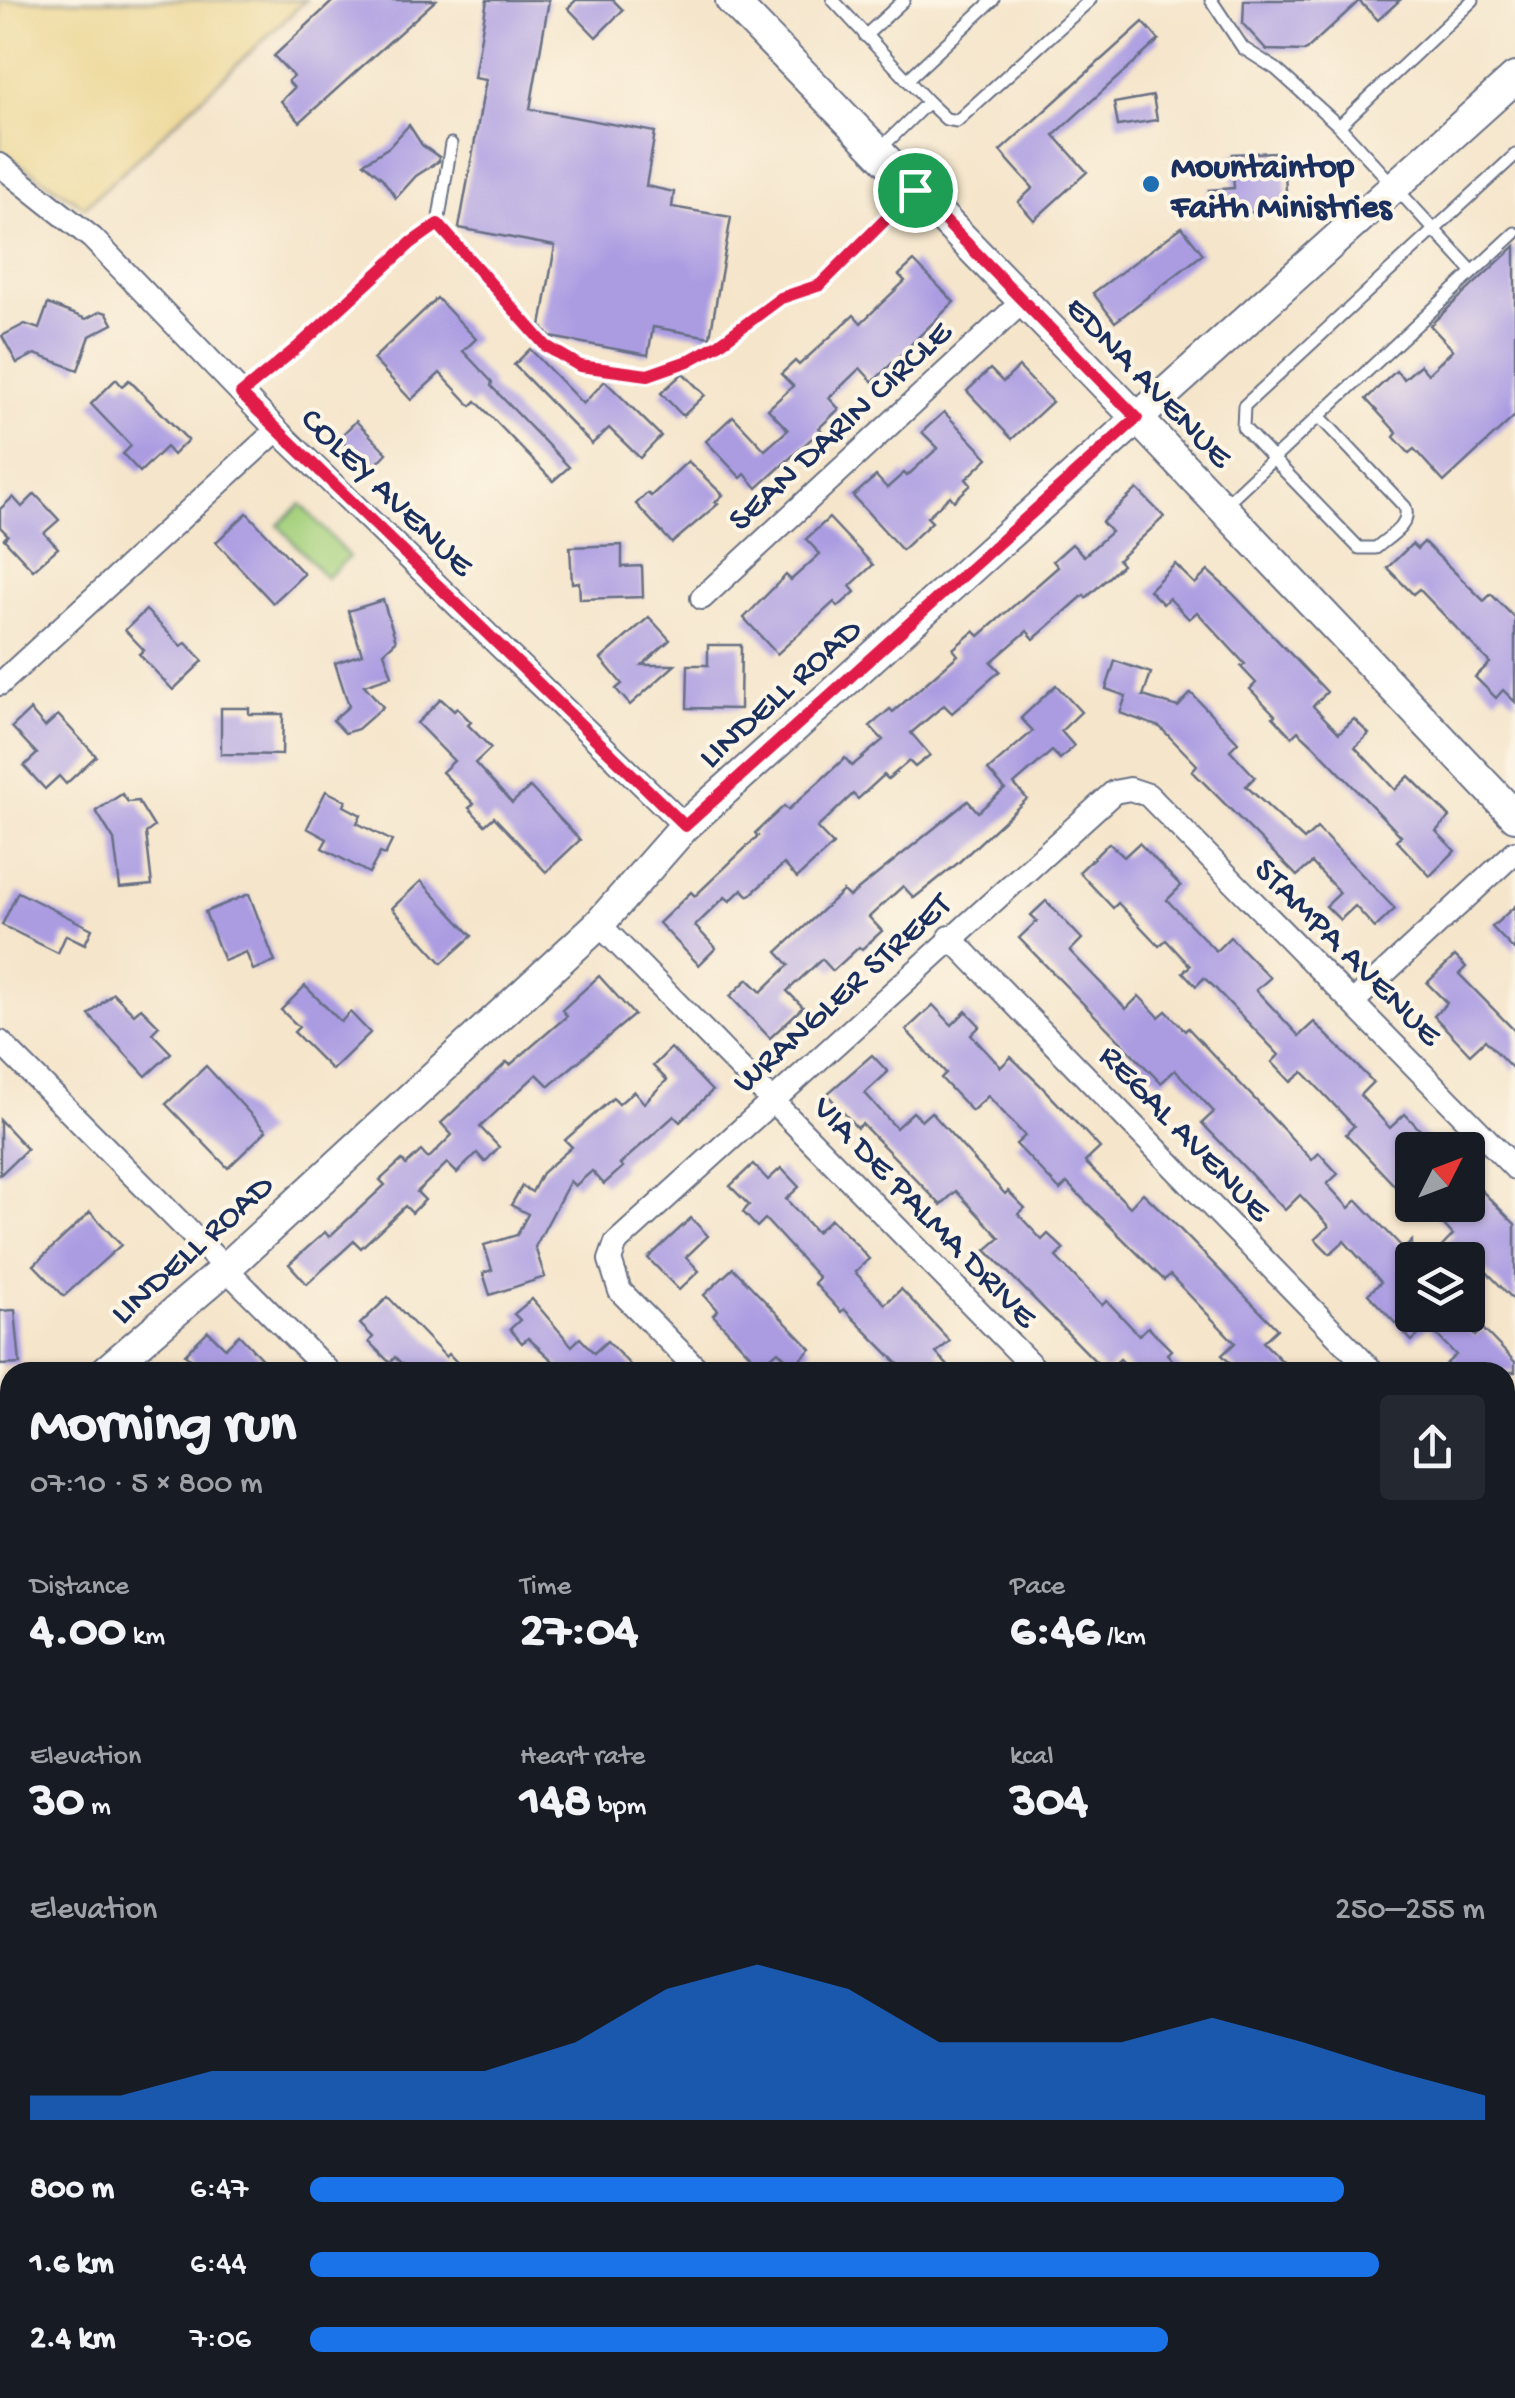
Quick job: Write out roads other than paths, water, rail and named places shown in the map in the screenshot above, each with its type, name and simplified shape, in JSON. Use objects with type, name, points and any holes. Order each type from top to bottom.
[{"type":"street","name":"EDNA AVENUE","points":[[731,0],[1137,418],[1515,816]]},
{"type":"street","name":"LINDELL ROAD","points":[[117,1362],[225,1269],[599,924],[685,826],[1515,78]]},
{"type":"street","name":"COLEY AVENUE","points":[[0,165],[92,238],[276,430],[685,826]]},
{"type":"street","name":"SEAN DARIN CIRCLE","points":[[702,598],[1022,302]]},
{"type":"street","points":[[0,684],[276,430]]},
{"type":"street","name":"WRANGLER STREET","points":[[690,1362],[620,1290],[610,1260],[616,1244],[950,937],[1114,792],[1130,789]]},
{"type":"street","name":"STAMPA AVENUE","points":[[1130,789],[1148,795],[1515,1168]]},
{"type":"street","points":[[1353,1002],[1515,852]]},
{"type":"street","name":"VIA DE PALMA DRIVE","points":[[599,924],[1028,1362]]},
{"type":"street","name":"REGAL AVENUE","points":[[950,937],[1363,1362]]},
{"type":"street","points":[[0,1042],[319,1362]]},
{"type":"lane","points":[[833,0],[928,102],[946,119],[957,122],[1090,0]]},
{"type":"lane","points":[[865,36],[904,0]]},
{"type":"lane","points":[[907,80],[993,0]]},
{"type":"lane","points":[[1211,0],[1244,48],[1276,69],[1339,126],[1474,272]]},
{"type":"lane","points":[[1339,126],[1473,0]]},
{"type":"lane","points":[[878,152],[928,102]]},
{"type":"lane","points":[[241,394],[411,243],[438,224],[451,144]]},
{"type":"lane","points":[[1318,416],[1405,506],[1406,522],[1376,548],[1359,548],[1273,459],[1244,427],[1244,406],[1515,154]]},
{"type":"lane","points":[[438,224],[546,346],[580,366],[648,375],[688,361],[719,344],[781,298],[820,285],[915,190]]},
{"type":"lane","points":[[1222,507],[1515,233]]},
{"type":"place","name":"Mountaintop Faith Ministries","points":[[1151,184]]}]
